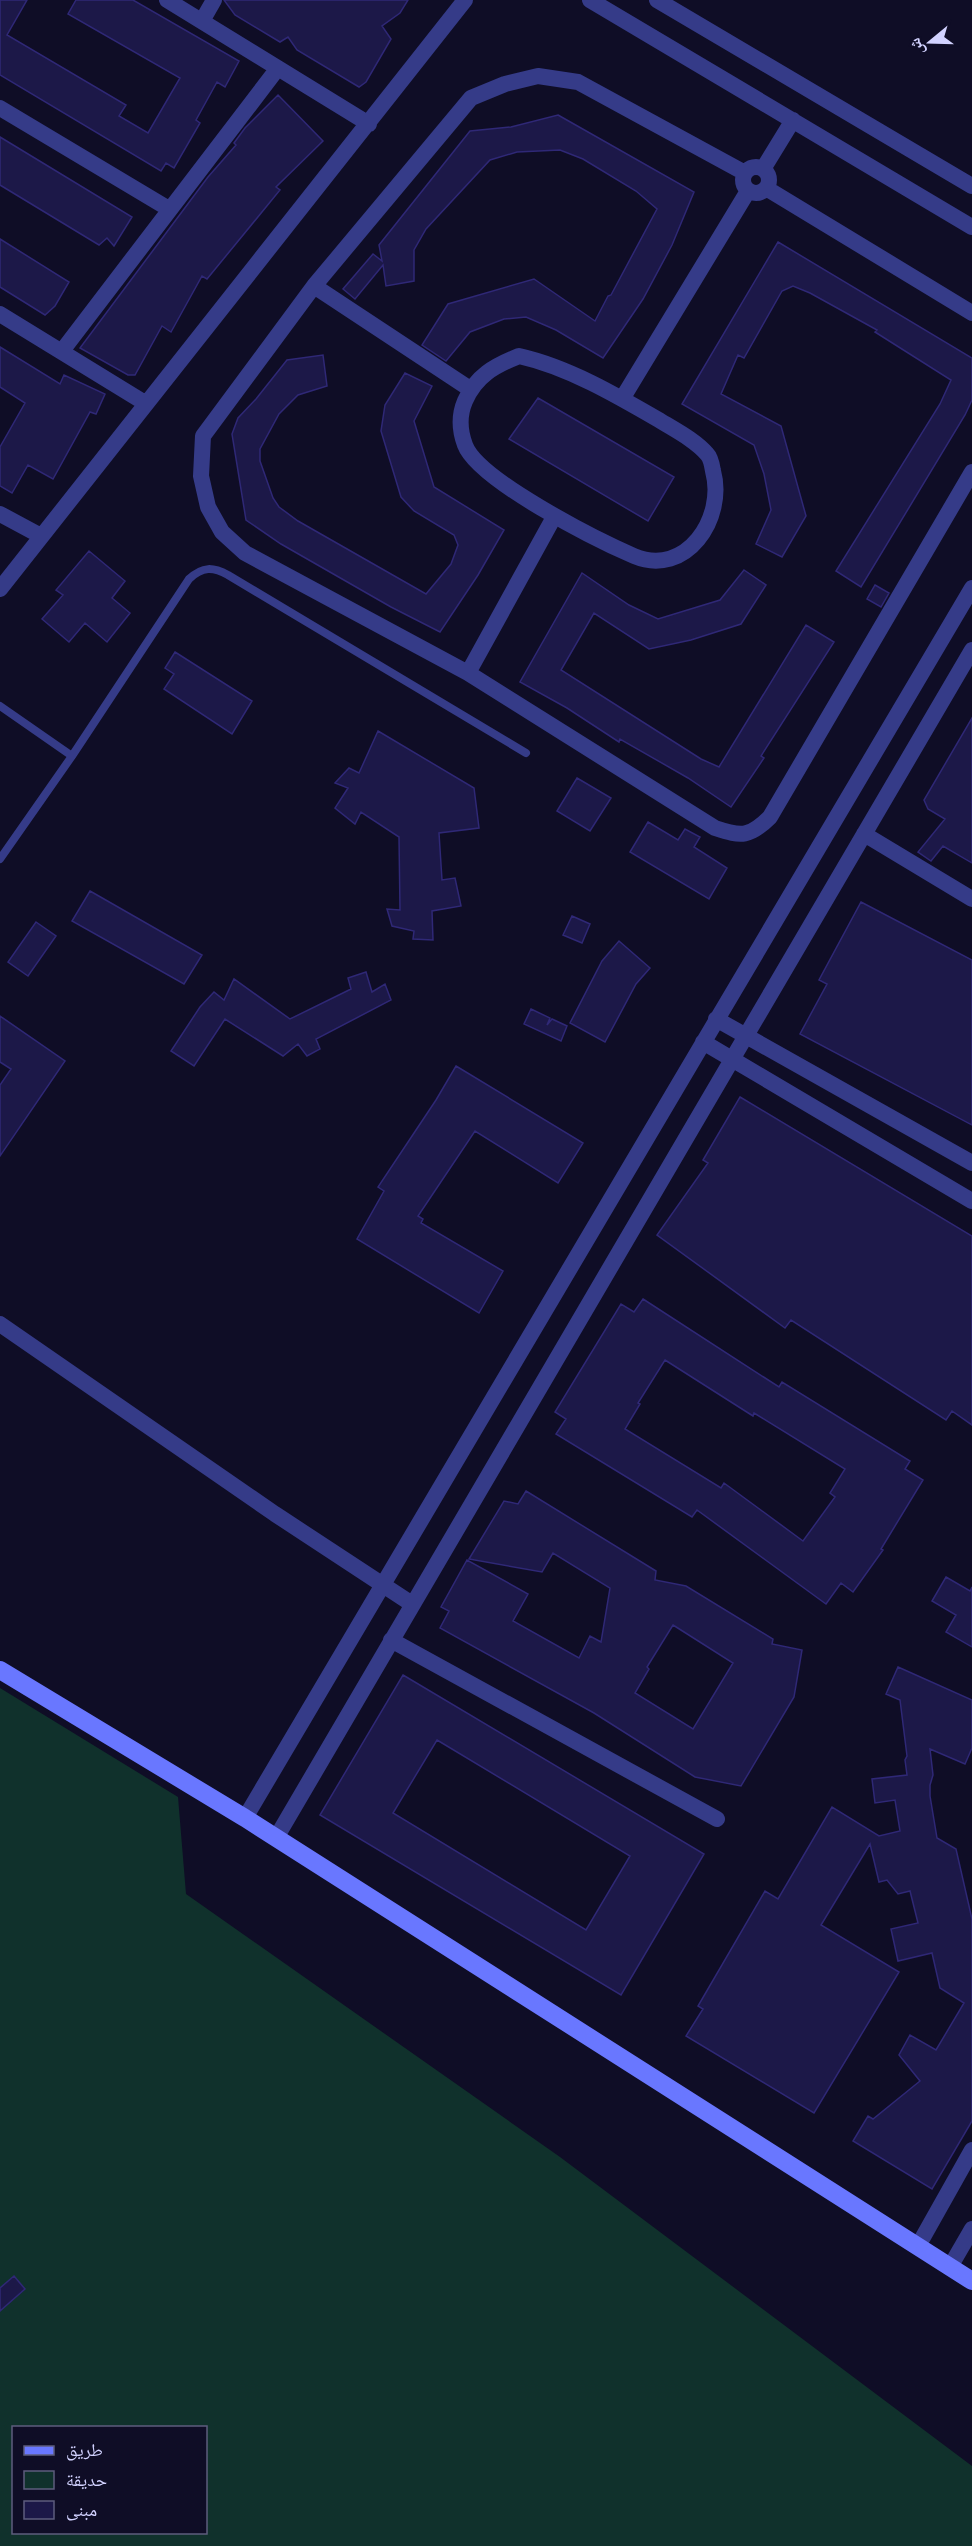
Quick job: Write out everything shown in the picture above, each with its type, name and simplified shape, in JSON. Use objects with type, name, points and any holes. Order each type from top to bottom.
[{"type":"street","points":[[167,0],[369,124]]},
{"type":"street","points":[[202,21],[214,0]]},
{"type":"street","points":[[0,589],[465,0]]},
{"type":"street","points":[[590,0],[972,226]]},
{"type":"street","points":[[657,0],[972,186]]},
{"type":"street","points":[[63,351],[169,208],[278,68]]},
{"type":"street","points":[[745,173],[578,82],[538,76],[505,84],[471,98],[314,286],[203,436],[201,476],[208,507],[222,532],[245,553],[468,673],[716,828],[732,834],[746,835],[770,817],[972,472]]},
{"type":"street","points":[[0,108],[169,208]]},
{"type":"street","points":[[763,169],[793,120]]},
{"type":"street","points":[[752,168],[763,169],[768,176],[766,188],[756,193],[748,190],[743,180],[745,173],[752,168]]},
{"type":"street","points":[[766,188],[972,314]]},
{"type":"street","points":[[622,399],[748,190]]},
{"type":"street","points":[[314,286],[470,389]]},
{"type":"street","points":[[0,314],[145,403]]},
{"type":"street","points":[[519,356],[540,361],[622,399],[683,435],[709,455],[718,487],[713,515],[698,542],[672,558],[645,561],[605,544],[554,517],[486,471],[465,446],[459,415],[470,389],[482,375],[497,365],[519,356]]},
{"type":"street","points":[[0,514],[41,536]]},
{"type":"street","points":[[468,673],[554,517]]},
{"type":"street","points":[[245,1818],[972,588]]},
{"type":"street","points":[[276,1838],[972,650]]},
{"type":"street","points":[[864,834],[972,899]]},
{"type":"street","points":[[716,1019],[972,1163]]},
{"type":"street","points":[[703,1042],[972,1201]]},
{"type":"street","points":[[0,1324],[412,1604]]},
{"type":"street","points":[[392,1640],[717,1819]]},
{"type":"street","points":[[0,1670],[245,1818],[972,2281]]},
{"type":"street","points":[[918,2246],[972,2150]]},
{"type":"street","points":[[950,2267],[972,2229]]},
{"type":"lane","points":[[0,859],[72,756],[189,579],[204,568],[215,569],[228,575],[526,753]]},
{"type":"lane","points":[[0,706],[72,756]]},
{"type":"green space","points":[[0,1688],[178,1797],[186,1894],[560,2157],[972,2466],[972,2546],[0,2546]]},
{"type":"building","points":[[0,0],[27,0],[7,35],[126,105],[119,116],[148,133],[180,78],[68,14],[76,0],[133,0],[239,61],[225,87],[217,82],[196,120],[200,123],[174,168],[166,163],[161,171],[0,75]]},
{"type":"building","points":[[224,0],[408,0],[400,13],[382,26],[391,39],[366,82],[359,87],[297,50],[288,37],[280,42],[235,15]]},
{"type":"building","points":[[278,95],[323,141],[276,187],[280,190],[207,279],[202,276],[171,332],[162,326],[135,375],[128,375],[80,348],[208,177],[236,145],[234,143],[245,128]]},
{"type":"building","points":[[558,115],[694,192],[672,245],[643,299],[603,358],[556,330],[526,317],[504,319],[470,332],[446,361],[422,345],[448,304],[534,279],[595,321],[657,209],[636,191],[583,159],[560,150],[517,152],[490,160],[426,229],[414,250],[414,281],[386,286],[383,265],[355,299],[343,289],[373,254],[382,261],[379,245],[470,131],[511,127]]},
{"type":"building","points":[[0,137],[132,217],[114,246],[107,238],[99,245],[0,185]]},
{"type":"building","points":[[0,239],[69,282],[55,306],[45,315],[0,287]]},
{"type":"building","points":[[778,242],[972,358],[972,400],[965,415],[861,587],[836,571],[940,404],[951,380],[875,332],[877,330],[810,293],[793,286],[782,291],[744,358],[738,355],[721,394],[781,426],[806,516],[782,557],[756,544],[771,510],[764,474],[754,445],[682,404]]},
{"type":"building","points":[[0,347],[60,384],[64,375],[105,394],[96,414],[90,412],[53,479],[28,465],[12,493],[0,486],[0,447],[25,403],[0,387]]},
{"type":"building","points":[[323,355],[327,386],[298,395],[279,414],[260,449],[260,461],[273,498],[279,507],[298,521],[426,594],[451,564],[458,545],[454,535],[414,511],[401,497],[381,431],[385,405],[405,373],[432,386],[414,421],[434,487],[504,530],[478,575],[440,632],[391,607],[281,544],[246,520],[232,434],[238,418],[287,360]]},
{"type":"building","points":[[538,398],[674,477],[648,521],[509,439]]},
{"type":"building","points":[[89,551],[125,581],[112,598],[130,613],[107,642],[85,623],[69,642],[42,619],[63,595],[56,590]]},
{"type":"building","points":[[744,570],[766,585],[741,624],[691,640],[649,649],[594,613],[561,670],[701,759],[719,767],[806,625],[834,642],[761,756],[764,758],[731,807],[688,778],[620,739],[619,742],[567,708],[520,682],[582,573],[629,605],[658,619],[720,600]]},
{"type":"building","points":[[875,585],[889,593],[881,607],[867,599]]},
{"type":"building","points":[[175,652],[252,701],[232,734],[164,689],[174,674],[165,668]]},
{"type":"building","points":[[972,718],[972,863],[943,846],[931,861],[918,852],[945,819],[928,809],[924,800]]},
{"type":"building","points":[[378,731],[474,788],[479,828],[439,833],[442,880],[455,878],[461,906],[432,911],[433,940],[413,939],[414,931],[392,926],[387,909],[400,910],[399,837],[361,812],[355,824],[335,808],[348,788],[335,783],[349,768],[359,773]]},
{"type":"building","points":[[577,778],[611,798],[590,831],[557,811]]},
{"type":"building","points":[[648,822],[678,840],[685,829],[700,837],[694,847],[727,868],[709,899],[630,852]]},
{"type":"building","points":[[90,891],[202,955],[184,984],[72,921]]},
{"type":"building","points":[[861,902],[972,960],[972,1125],[800,1034],[827,984],[819,980]]},
{"type":"building","points":[[572,916],[590,924],[582,943],[563,935]]},
{"type":"building","points":[[36,922],[56,936],[28,976],[8,962]]},
{"type":"building","points":[[619,941],[650,968],[636,984],[605,1042],[570,1023],[602,961]]},
{"type":"building","points":[[366,972],[372,992],[385,984],[391,1000],[316,1039],[320,1049],[307,1056],[298,1044],[283,1056],[225,1019],[194,1066],[171,1051],[200,1007],[214,992],[224,1000],[234,979],[290,1019],[351,989],[348,978]]},
{"type":"building","points":[[531,1009],[550,1018],[547,1025],[552,1019],[567,1026],[561,1041],[524,1024]]},
{"type":"building","points":[[0,1016],[65,1061],[0,1156],[0,1085],[11,1069],[0,1062]]},
{"type":"building","points":[[456,1066],[583,1143],[558,1183],[475,1131],[418,1216],[423,1219],[421,1223],[503,1271],[479,1313],[357,1239],[384,1191],[378,1187]]},
{"type":"building","points":[[740,1097],[972,1236],[972,1425],[952,1411],[946,1420],[791,1320],[785,1328],[657,1235],[708,1163],[703,1160]]},
{"type":"building","points":[[643,1299],[779,1387],[782,1382],[910,1461],[905,1469],[923,1480],[881,1549],[883,1550],[853,1592],[841,1583],[826,1604],[697,1510],[692,1517],[556,1434],[566,1419],[555,1412],[621,1304],[634,1312]],"holes":[[[665,1360],[753,1416],[754,1413],[845,1469],[830,1493],[835,1497],[803,1541],[724,1483],[721,1488],[625,1429]]]},
{"type":"building","points":[[526,1491],[656,1571],[655,1580],[686,1586],[773,1639],[772,1644],[802,1650],[794,1697],[741,1786],[695,1777],[594,1713],[440,1628],[449,1611],[441,1607],[467,1560],[528,1594],[513,1621],[579,1658],[590,1636],[601,1642],[610,1588],[553,1553],[542,1572],[469,1559],[504,1501],[518,1504]],"holes":[[[673,1625],[733,1663],[693,1729],[635,1693],[649,1669],[647,1667]]]},
{"type":"building","points":[[946,1577],[970,1591],[972,1587],[972,1647],[946,1632],[956,1615],[932,1601]]},
{"type":"building","points":[[898,1667],[972,1700],[972,1748],[965,1764],[930,1749],[933,1775],[930,1796],[937,1838],[956,1849],[972,1919],[972,2121],[932,2189],[853,2141],[868,2116],[873,2119],[920,2081],[899,2055],[910,2035],[936,2050],[964,2003],[940,1988],[932,1953],[898,1961],[891,1929],[918,1923],[910,1891],[898,1894],[887,1880],[879,1882],[870,1844],[821,1925],[899,1972],[814,2113],[686,2036],[703,2009],[698,2006],[765,1891],[778,1899],[832,1807],[879,1836],[900,1831],[895,1800],[875,1803],[872,1779],[907,1775],[900,1700],[886,1694]]},
{"type":"building","points":[[403,1675],[704,1854],[621,1995],[320,1815]],"holes":[[[437,1740],[630,1856],[586,1930],[393,1813]]]},
{"type":"building","points":[[14,2276],[25,2289],[0,2311],[0,2288]]}]
